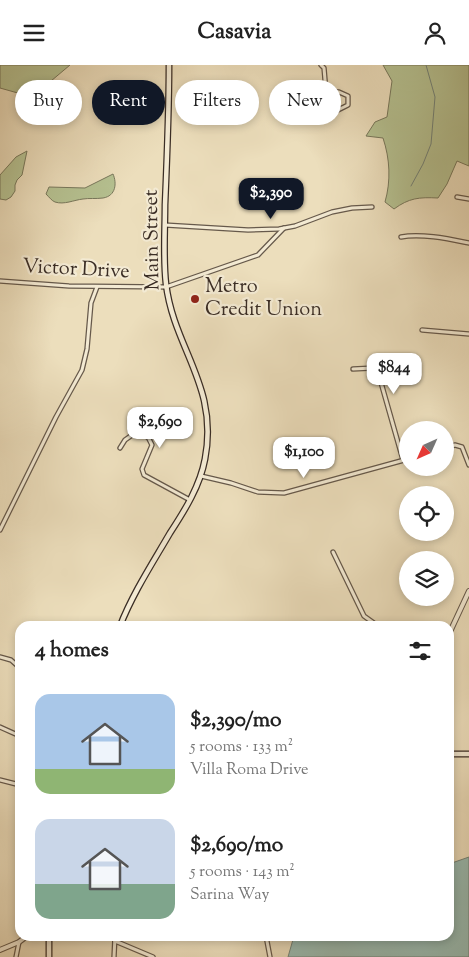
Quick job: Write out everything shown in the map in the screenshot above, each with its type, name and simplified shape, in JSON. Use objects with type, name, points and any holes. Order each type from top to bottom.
[{"type":"main road","name":"Main Street","points":[[122,621],[139,585],[190,500],[200,476],[208,443],[205,400],[173,312],[166,287],[165,225],[169,65]]},
{"type":"main road","points":[[454,754],[469,754]]},
{"type":"main road","points":[[48,941],[49,957]]},
{"type":"street","points":[[321,65],[324,68],[325,80]]},
{"type":"street","points":[[326,91],[339,92],[348,96],[348,105],[334,112],[327,103],[326,91]]},
{"type":"street","points":[[457,197],[469,199]]},
{"type":"street","points":[[165,225],[248,230],[284,228],[332,212],[372,207]]},
{"type":"street","name":"Victor Drive","points":[[0,281],[97,287],[166,287],[258,255],[284,228]]},
{"type":"street","points":[[401,237],[411,235],[469,243]]},
{"type":"street","points":[[0,530],[84,363],[88,349],[91,303],[97,287]]},
{"type":"street","points":[[422,330],[469,334]]},
{"type":"street","points":[[353,369],[373,368],[378,372],[399,440]]},
{"type":"street","points":[[120,448],[125,440],[135,433],[148,437],[152,445],[142,469],[144,475],[190,500]]},
{"type":"street","points":[[454,445],[462,447],[469,465]]},
{"type":"street","points":[[200,476],[258,492],[284,493],[399,461]]},
{"type":"street","points":[[333,552],[364,616],[371,621]]},
{"type":"street","points":[[454,623],[469,591]]},
{"type":"street","points":[[0,657],[11,660],[15,664]]},
{"type":"street","points":[[0,727],[15,734]]},
{"type":"street","points":[[0,780],[15,784]]},
{"type":"street","points":[[114,957],[115,941],[153,957]]},
{"type":"street","points":[[267,941],[270,957]]},
{"type":"street","points":[[0,950],[19,942]]},
{"type":"street","points":[[16,957],[19,942]]},
{"type":"green space","points":[[0,65],[70,65],[52,80],[15,80],[15,92],[0,88]]},
{"type":"green space","points":[[383,65],[469,65],[469,166],[457,161],[447,184],[438,198],[414,199],[394,209],[385,202],[389,170],[383,138],[366,136],[375,122],[387,117],[392,81]]},
{"type":"green space","points":[[27,151],[22,175],[17,180],[15,191],[6,200],[0,199],[0,175],[16,157]]},
{"type":"green space","points":[[113,174],[115,181],[114,189],[111,195],[107,197],[58,203],[46,194],[49,187],[85,188]]},
{"type":"water","points":[[469,857],[469,957],[288,957],[293,941],[454,941],[454,862]]},
{"type":"waterway","points":[[411,186],[431,144],[435,97],[426,65]]},
{"type":"place","name":"Metro Credit Union","points":[[195,299]]}]
